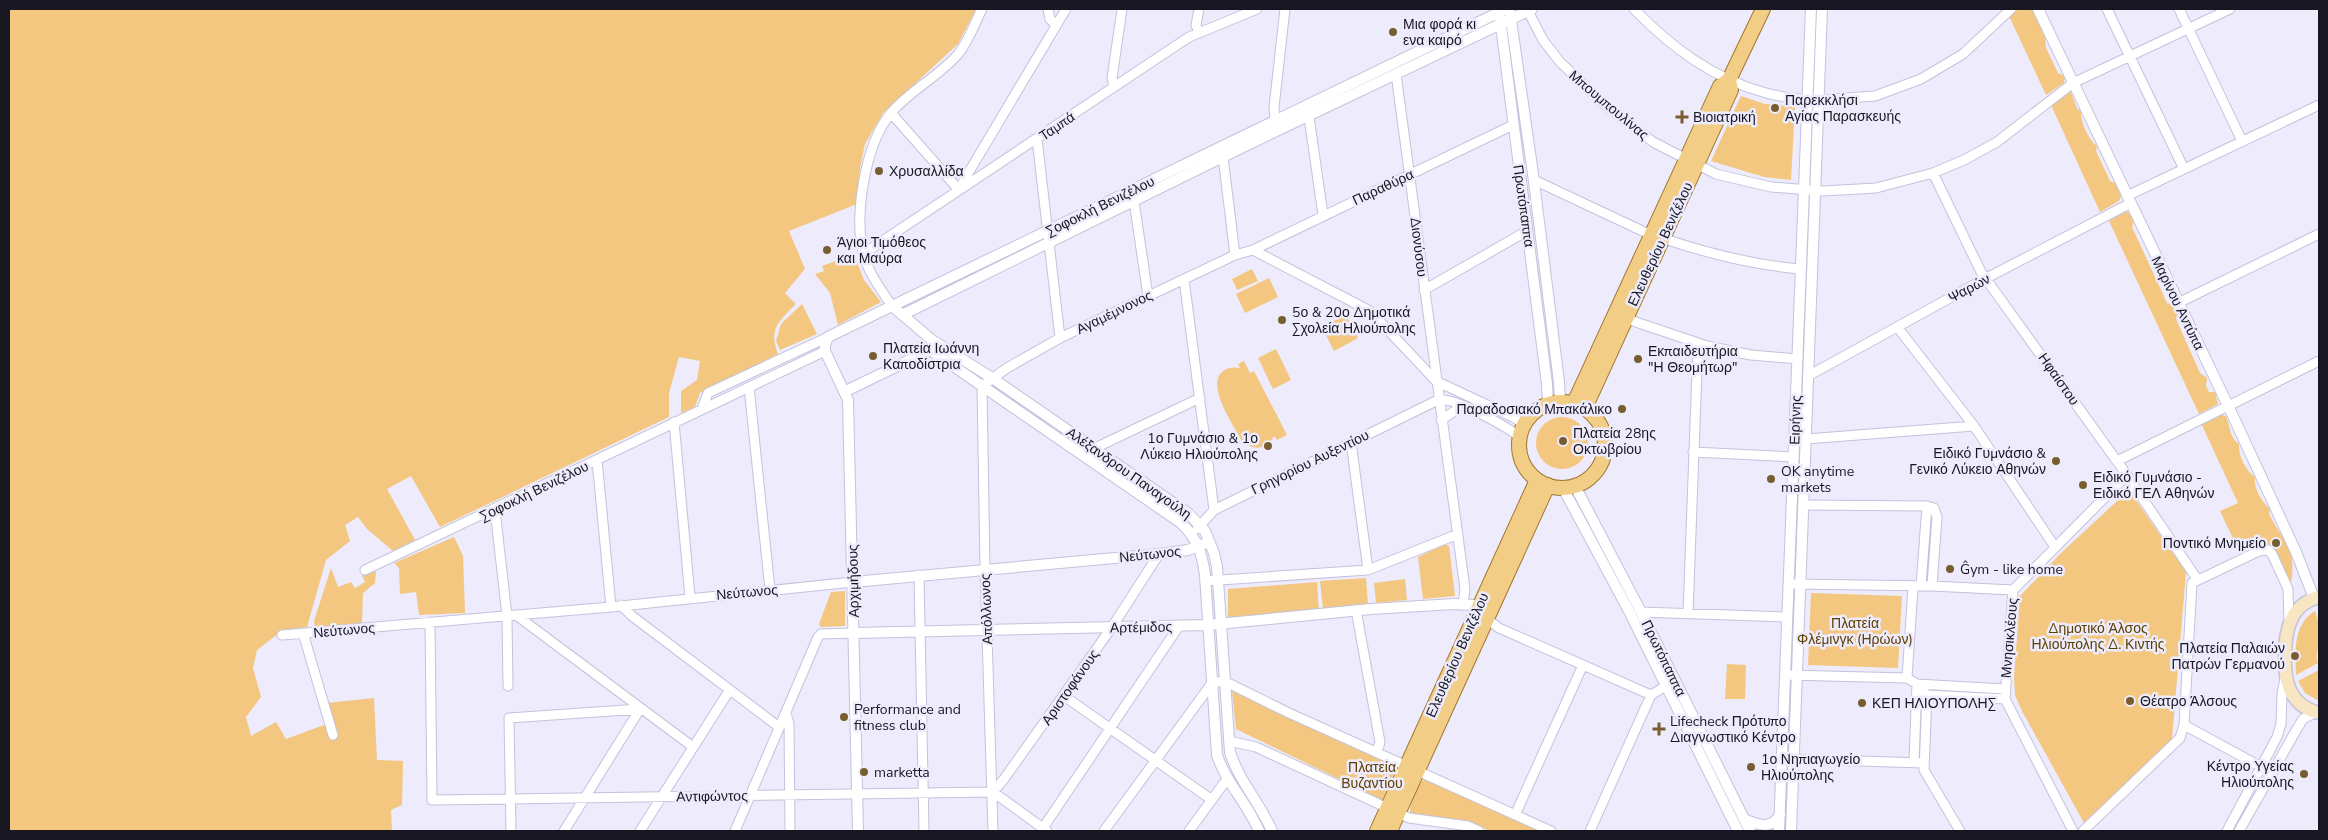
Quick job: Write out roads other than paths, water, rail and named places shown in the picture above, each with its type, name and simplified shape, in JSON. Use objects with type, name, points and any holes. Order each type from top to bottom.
[{"type":"main road","name":"Ελευθερίου Βενιζέλου","points":[[1580,406],[1691,162],[1720,86],[1729,80],[1762,9]]},
{"type":"main road","points":[[1554,403],[1580,406],[1595,416],[1602,426],[1606,450],[1602,462],[1596,473],[1586,481],[1569,487],[1543,483],[1522,461],[1519,449],[1522,431],[1530,416],[1554,403]]},
{"type":"main road","name":"Ελευθερίου Βενιζέλου","points":[[1376,831],[1392,811],[1480,613],[1543,483]]},
{"type":"main road","points":[[2316,597],[2301,606],[2289,622],[2286,635],[2285,678],[2297,701],[2318,712]]},
{"type":"main road","name":"Ελευθερίου Βενιζέλου","points":[[1390,831],[1392,811]]},
{"type":"street","points":[[892,306],[866,264],[863,254],[860,219],[868,164],[876,139],[891,113],[960,52],[982,9]]},
{"type":"street","points":[[1048,9],[1050,19],[1056,24]]},
{"type":"street","points":[[891,113],[958,190],[1066,9]]},
{"type":"street","points":[[1114,87],[1112,78],[1122,9]]},
{"type":"street","points":[[1199,9],[1196,25],[1199,34]]},
{"type":"street","name":"Ταμπά","points":[[863,254],[1114,87],[1199,34],[1257,9]]},
{"type":"street","points":[[1281,129],[1275,119],[1274,107],[1286,9]]},
{"type":"street","points":[[1634,9],[1674,47],[1699,65],[1729,80],[1766,93],[1813,100],[1875,96],[1921,79],[1963,54],[2011,9]]},
{"type":"street","name":"Ειρήνης","points":[[1779,831],[1800,584],[1816,191],[1811,9]]},
{"type":"street","name":"Ειρήνης","points":[[1791,831],[1794,760],[1787,617],[1788,583],[1804,190],[1822,9]]},
{"type":"street","name":"Μαρίνου Αντύπα","points":[[2038,9],[2228,406],[2316,597]]},
{"type":"street","points":[[2108,9],[2184,169]]},
{"type":"street","points":[[2178,9],[2242,141]]},
{"type":"street","name":"Μπουμπουλίνας","points":[[1530,10],[1543,40],[1581,83],[1653,142],[1716,174],[1738,180],[1771,187],[1816,191],[1848,191],[1876,188],[1933,172],[1964,160],[1997,142],[2073,82],[2230,9]]},
{"type":"street","name":"Σοφοκλή Βενιζέλου","points":[[902,315],[1275,119],[1504,14],[1530,10]]},
{"type":"street","name":"Σοφοκλή Βενιζέλου","points":[[702,409],[708,393],[892,306],[1134,201],[1396,74],[1504,14]]},
{"type":"street","name":"Πρωτόπαππα","points":[[1504,14],[1513,125],[1547,384],[1554,403]]},
{"type":"street","name":"Πρωτόπαππα","points":[[1504,14],[1534,180],[1559,382],[1554,403]]},
{"type":"street","name":"Διονύσου","points":[[1396,74],[1438,400],[1465,589],[1463,605]]},
{"type":"street","points":[[1308,105],[1323,215]]},
{"type":"street","name":"Ψαρών","points":[[1808,376],[2184,169],[2319,105]]},
{"type":"street","name":"Παραθύρα","points":[[1253,250],[1513,125]]},
{"type":"street","points":[[1037,139],[1060,338]]},
{"type":"street","points":[[1223,157],[1235,255]]},
{"type":"street","name":"Ηφαίστου","points":[[1933,172],[1981,272],[2127,475],[2197,579]]},
{"type":"street","points":[[1534,180],[1657,236],[1704,253],[1736,261],[1801,269]]},
{"type":"street","points":[[1134,201],[1148,296]]},
{"type":"street","points":[[1424,290],[1528,231]]},
{"type":"street","points":[[2178,303],[2319,234]]},
{"type":"street","points":[[1253,250],[1370,311],[1436,381],[1515,418],[1522,431]]},
{"type":"street","name":"Αγαμέμνονος","points":[[982,386],[992,378],[1060,338],[1235,255],[1253,250]]},
{"type":"street","points":[[1184,279],[1214,510]]},
{"type":"street","name":"Αλέξανδρου Παναγούλη","points":[[892,306],[931,345],[982,386],[1190,531],[1199,546],[1205,581],[1217,754],[1227,779],[1248,809],[1259,831]]},
{"type":"street","points":[[1620,316],[1698,344],[1751,355],[1798,359]]},
{"type":"street","points":[[1898,328],[1974,426],[2055,547]]},
{"type":"street","points":[[825,352],[828,337]]},
{"type":"street","points":[[1688,613],[1698,344]]},
{"type":"street","points":[[846,391],[931,345]]},
{"type":"street","name":"Αλέξανδρου Παναγούλη","points":[[931,345],[992,378],[1175,503],[1200,524],[1210,541],[1217,567],[1230,752],[1236,771],[1258,802],[1272,831]]},
{"type":"street","name":"Σοφοκλή Βενιζέλου","points":[[364,570],[495,510],[674,422],[825,352]]},
{"type":"street","name":"Αρχιμήδους","points":[[825,352],[846,391],[848,400],[858,831]]},
{"type":"street","points":[[2117,461],[2319,361]]},
{"type":"street","name":"Απόλλωνος","points":[[982,386],[985,569],[993,831]]},
{"type":"street","points":[[749,387],[770,590]]},
{"type":"street","points":[[1087,458],[1095,448],[1200,398]]},
{"type":"street","points":[[1438,400],[1443,398],[1510,428],[1522,431]]},
{"type":"street","name":"Γρηγορίου Αυξεντίου","points":[[1190,531],[1195,531],[1214,510],[1438,400]]},
{"type":"street","points":[[1441,420],[1462,406]]},
{"type":"street","points":[[674,422],[690,598]]},
{"type":"street","points":[[1806,438],[1974,426]]},
{"type":"street","points":[[1351,442],[1368,570]]},
{"type":"street","points":[[1693,452],[1794,457]]},
{"type":"street","points":[[597,460],[611,606]]},
{"type":"street","name":"Μνησικλέους","points":[[2073,831],[2005,699],[2004,689],[2013,590],[2127,475]]},
{"type":"street","name":"Πρωτόπαππα","points":[[1569,487],[1641,612],[1738,831]]},
{"type":"street","name":"Πρωτόπαππα","points":[[1569,487],[1750,831]]},
{"type":"street","points":[[1803,505],[1927,506],[1934,508],[1936,517],[1932,586]]},
{"type":"street","points":[[1907,678],[1927,506]]},
{"type":"street","points":[[495,510],[512,615],[508,686]]},
{"type":"street","points":[[1205,581],[1368,570],[1458,534]]},
{"type":"street","name":"Νεύτωνος","points":[[282,635],[1159,554],[1199,546],[1210,541]]},
{"type":"street","points":[[2083,831],[2180,738],[2184,725],[2192,582],[2258,550],[2265,549],[2272,554],[2288,590],[2289,622]]},
{"type":"street","name":"Αριστοφάνους","points":[[992,792],[1004,779],[1064,696],[1112,627],[1159,554]]},
{"type":"street","points":[[919,575],[924,831]]},
{"type":"street","points":[[1788,583],[2013,590]]},
{"type":"street","points":[[621,605],[632,616],[729,691],[779,727]]},
{"type":"street","points":[[1463,605],[1480,613],[1499,628],[1651,695]]},
{"type":"street","name":"Αρτέμιδος","points":[[786,714],[820,636],[1207,625],[1356,610],[1463,605]]},
{"type":"street","points":[[1356,610],[1380,742],[1377,753]]},
{"type":"street","points":[[1641,612],[1787,617]]},
{"type":"street","points":[[512,615],[693,747]]},
{"type":"street","name":"Αντιφώντος","points":[[430,622],[432,800],[992,792]]},
{"type":"street","points":[[992,792],[1045,830],[1179,626]]},
{"type":"street","points":[[302,633],[333,735]]},
{"type":"street","points":[[1515,815],[1583,665]]},
{"type":"street","points":[[1791,675],[1907,678],[1917,684],[1927,695],[2005,699]]},
{"type":"street","points":[[2227,831],[2279,732],[2285,678]]},
{"type":"street","points":[[1104,831],[1212,683],[1224,681],[1377,753],[1551,831]]},
{"type":"street","points":[[1590,831],[1651,695],[1671,683]]},
{"type":"street","points":[[1917,684],[2004,689]]},
{"type":"street","points":[[1914,761],[1917,684]]},
{"type":"street","points":[[640,831],[729,691]]},
{"type":"street","points":[[1927,695],[1924,770],[1960,831]]},
{"type":"street","points":[[1064,696],[1212,800]]},
{"type":"street","points":[[511,831],[509,718],[640,709]]},
{"type":"street","points":[[564,831],[586,799],[640,709]]},
{"type":"street","points":[[2239,831],[2303,718],[2318,712]]},
{"type":"street","points":[[735,831],[786,714]]},
{"type":"street","points":[[786,714],[789,723],[790,831]]},
{"type":"street","points":[[2184,725],[2272,773]]},
{"type":"street","points":[[1229,741],[1256,747],[1409,818],[1468,826],[1479,831]]},
{"type":"street","points":[[1794,760],[1914,761],[1924,763]]},
{"type":"street","points":[[1189,831],[1227,779]]},
{"type":"street","points":[[1744,820],[1766,826],[1777,820],[1780,814]]},
{"type":"place","name":"Μια φορά κι ενα καιρό","points":[[1393,32]]},
{"type":"place","name":"Παρεκκλήσι Αγίας Παρασκευής","points":[[1775,108]]},
{"type":"place","name":"Βιοιατρική","points":[[1682,117]]},
{"type":"place","name":"Χρυσαλλίδα","points":[[879,171]]},
{"type":"place","name":"Άγιοι Τιμόθεος και Μαύρα","points":[[827,250]]},
{"type":"place","name":"5ο & 20ο Δημοτικά Σχολεία Ηλιούπολης","points":[[1282,320]]},
{"type":"place","name":"Πλατεία Ιωάννη Καποδίστρια","points":[[873,356]]},
{"type":"place","name":"Εκπαιδευτήρια \"Η Θεομήτωρ\"","points":[[1638,359]]},
{"type":"place","name":"Παραδοσιακό Μπακάλικο","points":[[1622,409]]},
{"type":"place","name":"Πλατεία 28ης Οκτωβρίου","points":[[1563,441]]},
{"type":"place","name":"1ο Γυμνάσιο & 1ο Λύκειο Ηλιούπολης","points":[[1268,446]]},
{"type":"place","name":"Ειδικό Γυμνάσιο & Γενικό Λύκειο Αθηνών","points":[[2056,461]]},
{"type":"place","name":"OK anytime markets","points":[[1771,479]]},
{"type":"place","name":"Ειδικό Γυμνάσιο - Ειδικό ΓΕΛ Αθηνών","points":[[2083,485]]},
{"type":"place","name":"Ποντικό Μνημείο","points":[[2276,543]]},
{"type":"place","name":"Ĝym - like home","points":[[1950,569]]},
{"type":"place","name":"Πλατεία Παλαιών Πατρών Γερμανού","points":[[2295,656]]},
{"type":"place","name":"Θέατρο Άλσους","points":[[2130,701]]},
{"type":"place","name":"ΚΕΠ ΗΛΙΟΥΠΟΛΗΣ","points":[[1862,703]]},
{"type":"place","name":"Performance and fitness club","points":[[844,717]]},
{"type":"place","name":"Lifecheck Πρότυπο Διαγνωστικό Κέντρο","points":[[1659,729]]},
{"type":"place","name":"1ο Νηπιαγωγείο Ηλιούπολης","points":[[1751,767]]},
{"type":"place","name":"marketta","points":[[864,772]]},
{"type":"place","name":"Κέντρο Υγείας Ηλιούπολης","points":[[2304,774]]},
{"type":"park label","name":"Πλατεία Φλέμινγκ (Ηρώων)","points":[[1855,632]]},
{"type":"park label","name":"Δημοτικό Άλσος Ηλιούπολης Δ. Κιντής","points":[[2098,636]]},
{"type":"park label","name":"Πλατεία Βυζαντίου","points":[[1372,776]]}]
